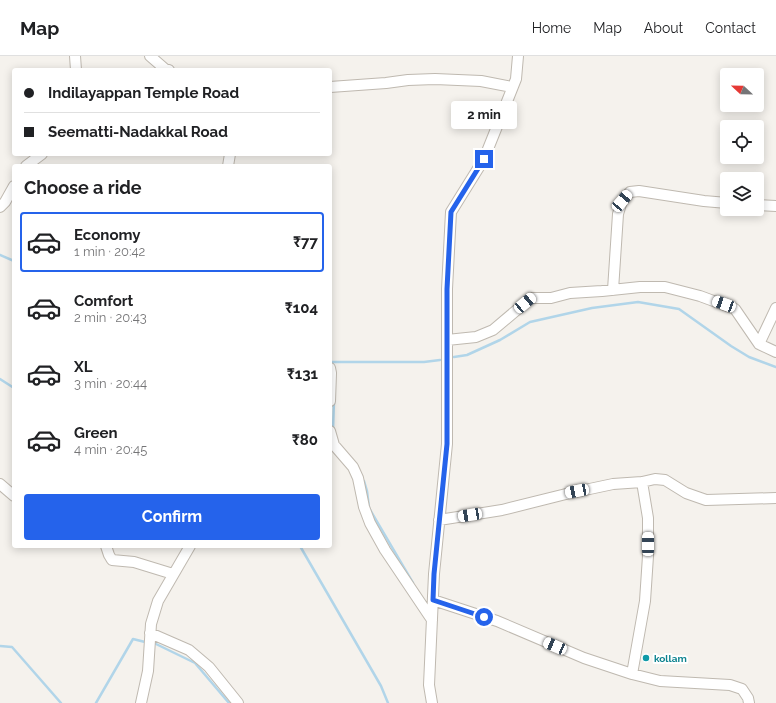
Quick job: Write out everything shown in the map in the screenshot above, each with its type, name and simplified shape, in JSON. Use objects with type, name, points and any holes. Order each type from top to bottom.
[{"type":"street","points":[[75,56],[76,68]]},
{"type":"street","points":[[150,56],[164,68]]},
{"type":"street","points":[[432,703],[429,685],[433,600],[447,444],[447,289],[451,212],[484,159],[516,78],[518,56]]},
{"type":"street","points":[[332,87],[435,79],[481,81],[512,87]]},
{"type":"street","points":[[29,164],[39,156]]},
{"type":"street","points":[[0,207],[5,202],[12,190]]},
{"type":"street","points":[[613,290],[618,214],[622,201],[630,192],[720,203]]},
{"type":"street","points":[[764,205],[776,206]]},
{"type":"street","points":[[447,340],[476,337],[493,330],[531,298],[551,298],[570,293],[640,287],[665,287],[700,296],[735,309],[759,344],[776,352]]},
{"type":"street","points":[[759,344],[776,308]]},
{"type":"street","points":[[332,438],[334,445],[353,467],[358,478],[364,507],[370,523],[385,550],[432,620]]},
{"type":"street","points":[[439,520],[502,510],[613,484],[642,482],[655,479],[665,480],[686,493],[706,500],[776,498]]},
{"type":"street","points":[[632,674],[645,602],[648,556],[648,518],[642,482]]},
{"type":"street","points":[[0,484],[12,494]]},
{"type":"street","points":[[107,548],[112,560],[134,562],[173,574]]},
{"type":"street","points":[[141,703],[148,671],[151,624],[158,601],[189,548]]},
{"type":"street","points":[[433,600],[497,621],[584,658],[632,674],[660,681],[730,685],[742,689],[748,698],[749,703]]},
{"type":"street","points":[[150,633],[189,650],[209,667],[238,703]]},
{"type":"waterway","points":[[0,255],[12,260]]},
{"type":"waterway","points":[[454,357],[467,355],[500,340],[530,322],[592,308],[638,302],[679,309],[749,357],[776,367]]},
{"type":"waterway","points":[[332,362],[424,362],[440,360]]},
{"type":"waterway","points":[[0,379],[12,387]]},
{"type":"waterway","points":[[333,430],[334,401]]},
{"type":"waterway","points":[[364,481],[369,508],[413,583]]},
{"type":"waterway","points":[[301,548],[381,686],[388,703]]},
{"type":"waterway","points":[[96,703],[133,639],[145,642]]},
{"type":"waterway","points":[[156,644],[195,663],[229,703]]},
{"type":"waterway","points":[[0,646],[12,647],[61,703]]},
{"type":"place","name":"kollam","points":[[646,658]]},
{"type":"route","points":[[484,159],[451,212],[447,289],[447,444],[434,574],[433,600],[484,617]]}]
